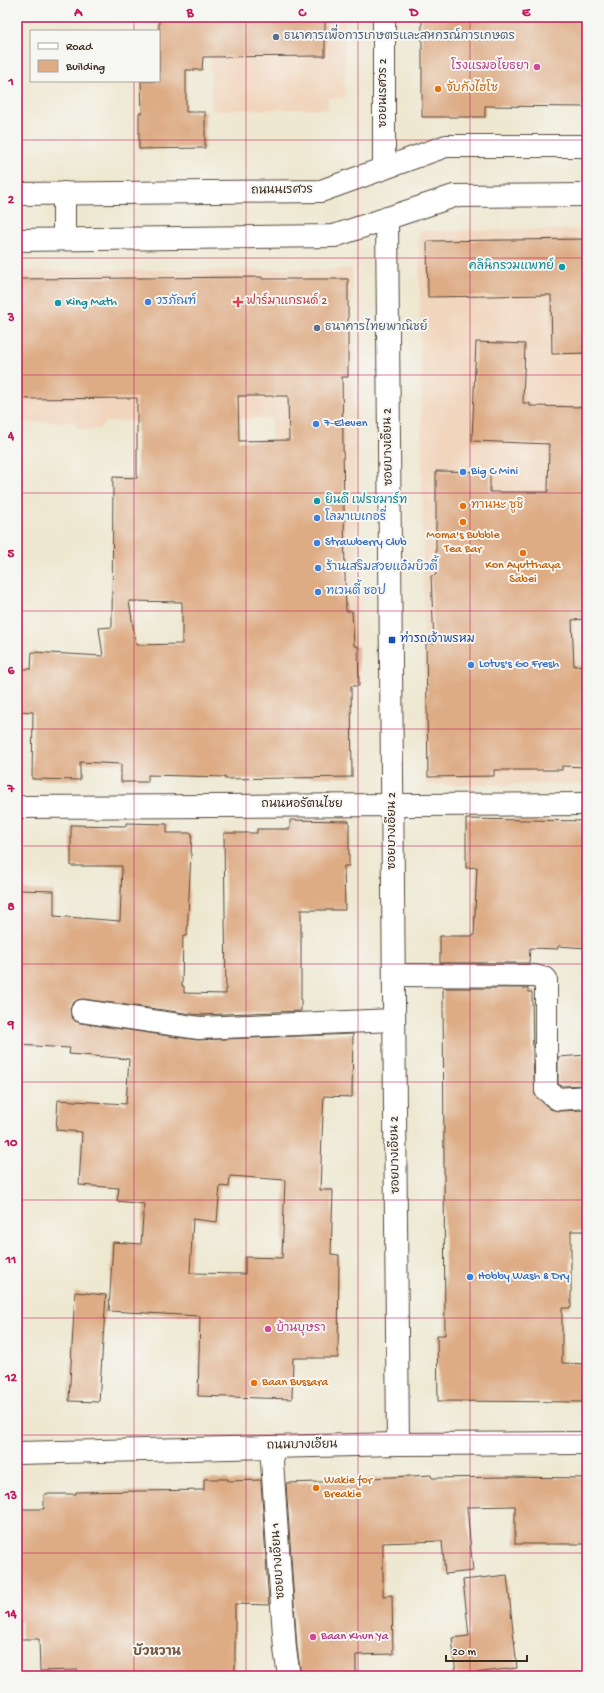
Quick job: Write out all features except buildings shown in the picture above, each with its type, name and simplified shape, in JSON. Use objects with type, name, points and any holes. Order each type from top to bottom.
[{"type":"street","name":"ซอยนเรศวร 2","points":[[384,17],[384,168]]},
{"type":"street","name":"ถนนนเรศวร","points":[[17,194],[321,191],[446,146],[587,146]]},
{"type":"street","points":[[64,193],[64,239]]},
{"type":"street","points":[[17,240],[334,236],[454,196],[587,195]]},
{"type":"street","name":"ซอยบางเอียน 2","points":[[387,218],[398,1444]]},
{"type":"street","name":"ถนนหอรัตนไชย","points":[[17,807],[587,804]]},
{"type":"street","points":[[394,975],[534,976],[546,979],[546,1090],[558,1099],[587,1097]]},
{"type":"street","points":[[82,1011],[199,1028],[394,1020]]},
{"type":"street","name":"ถนนบางเอียน","points":[[17,1453],[398,1444],[587,1443]]},
{"type":"street","name":"ซอยบางเอียน 1","points":[[271,1447],[284,1642],[288,1676]]},
{"type":"shaded area","points":[[211,17],[345,17],[345,98],[328,98],[328,109],[211,110]]},
{"type":"shaded area","points":[[587,229],[587,784],[426,785],[419,231]]},
{"type":"shaded area","points":[[352,269],[358,610],[273,614],[271,418],[106,422],[99,429],[88,430],[79,430],[74,422],[17,422],[17,271]]},
{"type":"place","name":"ธนาคารเพื่อการเกษตรและสหกรณ์การเกษตร","points":[[276,37]]},
{"type":"place","name":"โรงแรมอโยธยา","points":[[537,67]]},
{"type":"place","name":"จับกังไฮโซ","points":[[438,89]]},
{"type":"place","name":"คลินิกรวมแพทย์","points":[[562,267]]},
{"type":"place","name":"วรภัณฑ์","points":[[148,302]]},
{"type":"place","name":"ฟาร์มาแกรนด์ 2","points":[[238,302]]},
{"type":"place","name":"King Math","points":[[58,303]]},
{"type":"place","name":"ธนาคารไทยพาณิชย์","points":[[317,328]]},
{"type":"place","name":"7-Eleven","points":[[316,424]]},
{"type":"place","name":"Big C Mini","points":[[463,472]]},
{"type":"place","name":"ยินดี เฟรชมาร์ท","points":[[317,501]]},
{"type":"place","name":"ทานนะ ซูชิ","points":[[463,506]]},
{"type":"place","name":"โลมาเบเกอรี่","points":[[317,518]]},
{"type":"place","name":"Moma's Bubble Tea Bar","points":[[463,522]]},
{"type":"place","name":"Strawberry Club","points":[[317,543]]},
{"type":"place","name":"Kon Ayutthaya Sabei","points":[[523,553]]},
{"type":"place","name":"ร้านเสริมสวยแอ๋มบิวตี้","points":[[318,568]]},
{"type":"place","name":"ทเวนตี้ ชอป","points":[[318,592]]},
{"type":"place","name":"ท่ารถเจ้าพรหม","points":[[392,640]]},
{"type":"place","name":"Lotus's Go Fresh","points":[[471,665]]},
{"type":"place","name":"Hobby Wash & Dry","points":[[470,1277]]},
{"type":"place","name":"บ้านบุษรา","points":[[268,1329]]},
{"type":"place","name":"Baan Bussara","points":[[254,1383]]},
{"type":"place","name":"Wakie for Breakie","points":[[316,1488]]},
{"type":"place","name":"Baan Khun Ya","points":[[313,1637]]},
{"type":"district","name":"บัวหวาน","points":[[157,1652]]}]
